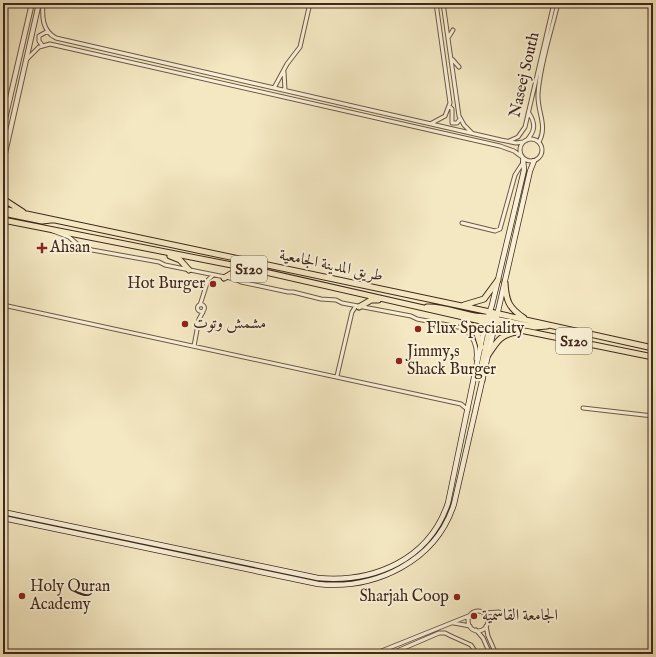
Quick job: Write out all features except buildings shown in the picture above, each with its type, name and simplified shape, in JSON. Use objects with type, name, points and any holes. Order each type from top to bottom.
[{"type":"main road","points":[[3,518],[305,582],[338,585],[371,580],[411,562],[428,549],[444,528],[454,504],[488,354],[498,280],[524,170],[523,159]]},
{"type":"main road","points":[[3,512],[305,577],[339,579],[368,575],[389,568],[408,558],[422,547],[438,526],[448,503],[469,411],[481,347],[505,283],[530,171],[534,161]]},
{"type":"main road","points":[[3,199],[24,212]]},
{"type":"main road","name":"طريق المدينة الجامعية","points":[[3,208],[52,220],[460,306],[525,332],[653,357]]},
{"type":"main road","points":[[3,213],[42,222],[52,220]]},
{"type":"main road","name":"طريق المدينة الجامعية","points":[[3,220],[252,269],[462,317],[527,320],[653,348]]},
{"type":"main road","points":[[3,225],[12,222]]},
{"type":"main road","points":[[164,252],[178,259],[188,270]]},
{"type":"main road","points":[[224,278],[238,270],[252,269]]},
{"type":"main road","points":[[460,306],[477,303],[484,299],[498,280]]},
{"type":"main road","points":[[505,283],[506,298],[509,306],[527,320]]},
{"type":"main road","points":[[358,306],[371,300],[385,299]]},
{"type":"main road","points":[[423,308],[440,307],[539,327],[549,326]]},
{"type":"main road","points":[[462,317],[476,331],[481,347]]},
{"type":"main road","points":[[482,380],[480,369],[492,318]]},
{"type":"main road","points":[[488,354],[497,341],[504,335],[525,332]]},
{"type":"street","points":[[3,128],[32,3]]},
{"type":"street","points":[[3,162],[39,3]]},
{"type":"street","points":[[26,60],[42,45],[48,44],[511,149],[527,161],[534,161],[540,157],[542,153],[542,148],[539,142],[532,139],[516,143],[506,142],[399,116],[56,38],[48,31],[43,18],[44,3]]},
{"type":"street","points":[[274,88],[284,69],[300,47],[310,3]]},
{"type":"street","points":[[436,3],[450,106],[452,109],[452,123],[457,124],[460,119]]},
{"type":"street","points":[[443,3],[460,119],[465,127],[473,134]]},
{"type":"street","name":"Naseej South","points":[[506,142],[516,139],[522,133],[529,113],[554,3]]},
{"type":"street","points":[[539,142],[544,129],[538,104],[539,89],[558,3]]},
{"type":"street","points":[[448,38],[453,30]]},
{"type":"street","points":[[42,45],[39,41],[39,36],[48,31]]},
{"type":"street","points":[[451,58],[459,67]]},
{"type":"street","points":[[284,69],[285,90]]},
{"type":"street","points":[[430,124],[438,122],[445,116],[450,106]]},
{"type":"street","points":[[462,223],[495,231],[499,230],[508,205],[515,175],[523,159],[520,148],[532,133],[534,127],[529,113]]},
{"type":"street","points":[[397,122],[399,116]]},
{"type":"street","points":[[52,230],[57,234],[70,237],[78,244],[91,249],[150,262],[159,262],[204,274],[235,279],[242,282],[321,299],[336,300],[348,304],[411,316],[465,329],[477,348],[474,366],[476,370]]},
{"type":"street","points":[[204,274],[207,283]]},
{"type":"street","points":[[194,346],[199,319],[198,311],[202,306],[207,283],[213,275]]},
{"type":"street","points":[[348,304],[351,314]]},
{"type":"street","points":[[3,305],[461,404],[469,411]]},
{"type":"street","points":[[199,319],[205,310],[202,306]]},
{"type":"street","points":[[336,376],[351,314],[358,306]]},
{"type":"street","points":[[198,311],[203,312]]},
{"type":"street","points":[[461,404],[471,399]]},
{"type":"street","points":[[583,408],[653,416]]},
{"type":"street","points":[[374,654],[471,615],[476,611],[483,613],[499,612],[482,629],[476,630]]},
{"type":"street","points":[[483,613],[487,617],[488,636],[496,654]]},
{"type":"street","points":[[471,615],[469,622],[471,627]]},
{"type":"street","points":[[450,623],[471,627],[476,630],[483,638],[490,654]]},
{"type":"street","points":[[390,654],[442,634],[453,637],[472,646],[477,654]]},
{"type":"place","name":"Ahsan","points":[[42,248]]},
{"type":"place","name":"Hot Burger","points":[[213,284]]},
{"type":"place","name":"مشمش وتوت","points":[[185,324]]},
{"type":"place","name":"Flux Speciality","points":[[418,329]]},
{"type":"place","name":"Jimmy,s Shack Burger","points":[[399,361]]},
{"type":"place","name":"Holy Quran Academy","points":[[22,596]]},
{"type":"place","name":"Sharjah Coop","points":[[457,597]]},
{"type":"place","name":"الجامعة القاسمية","points":[[474,616]]}]
